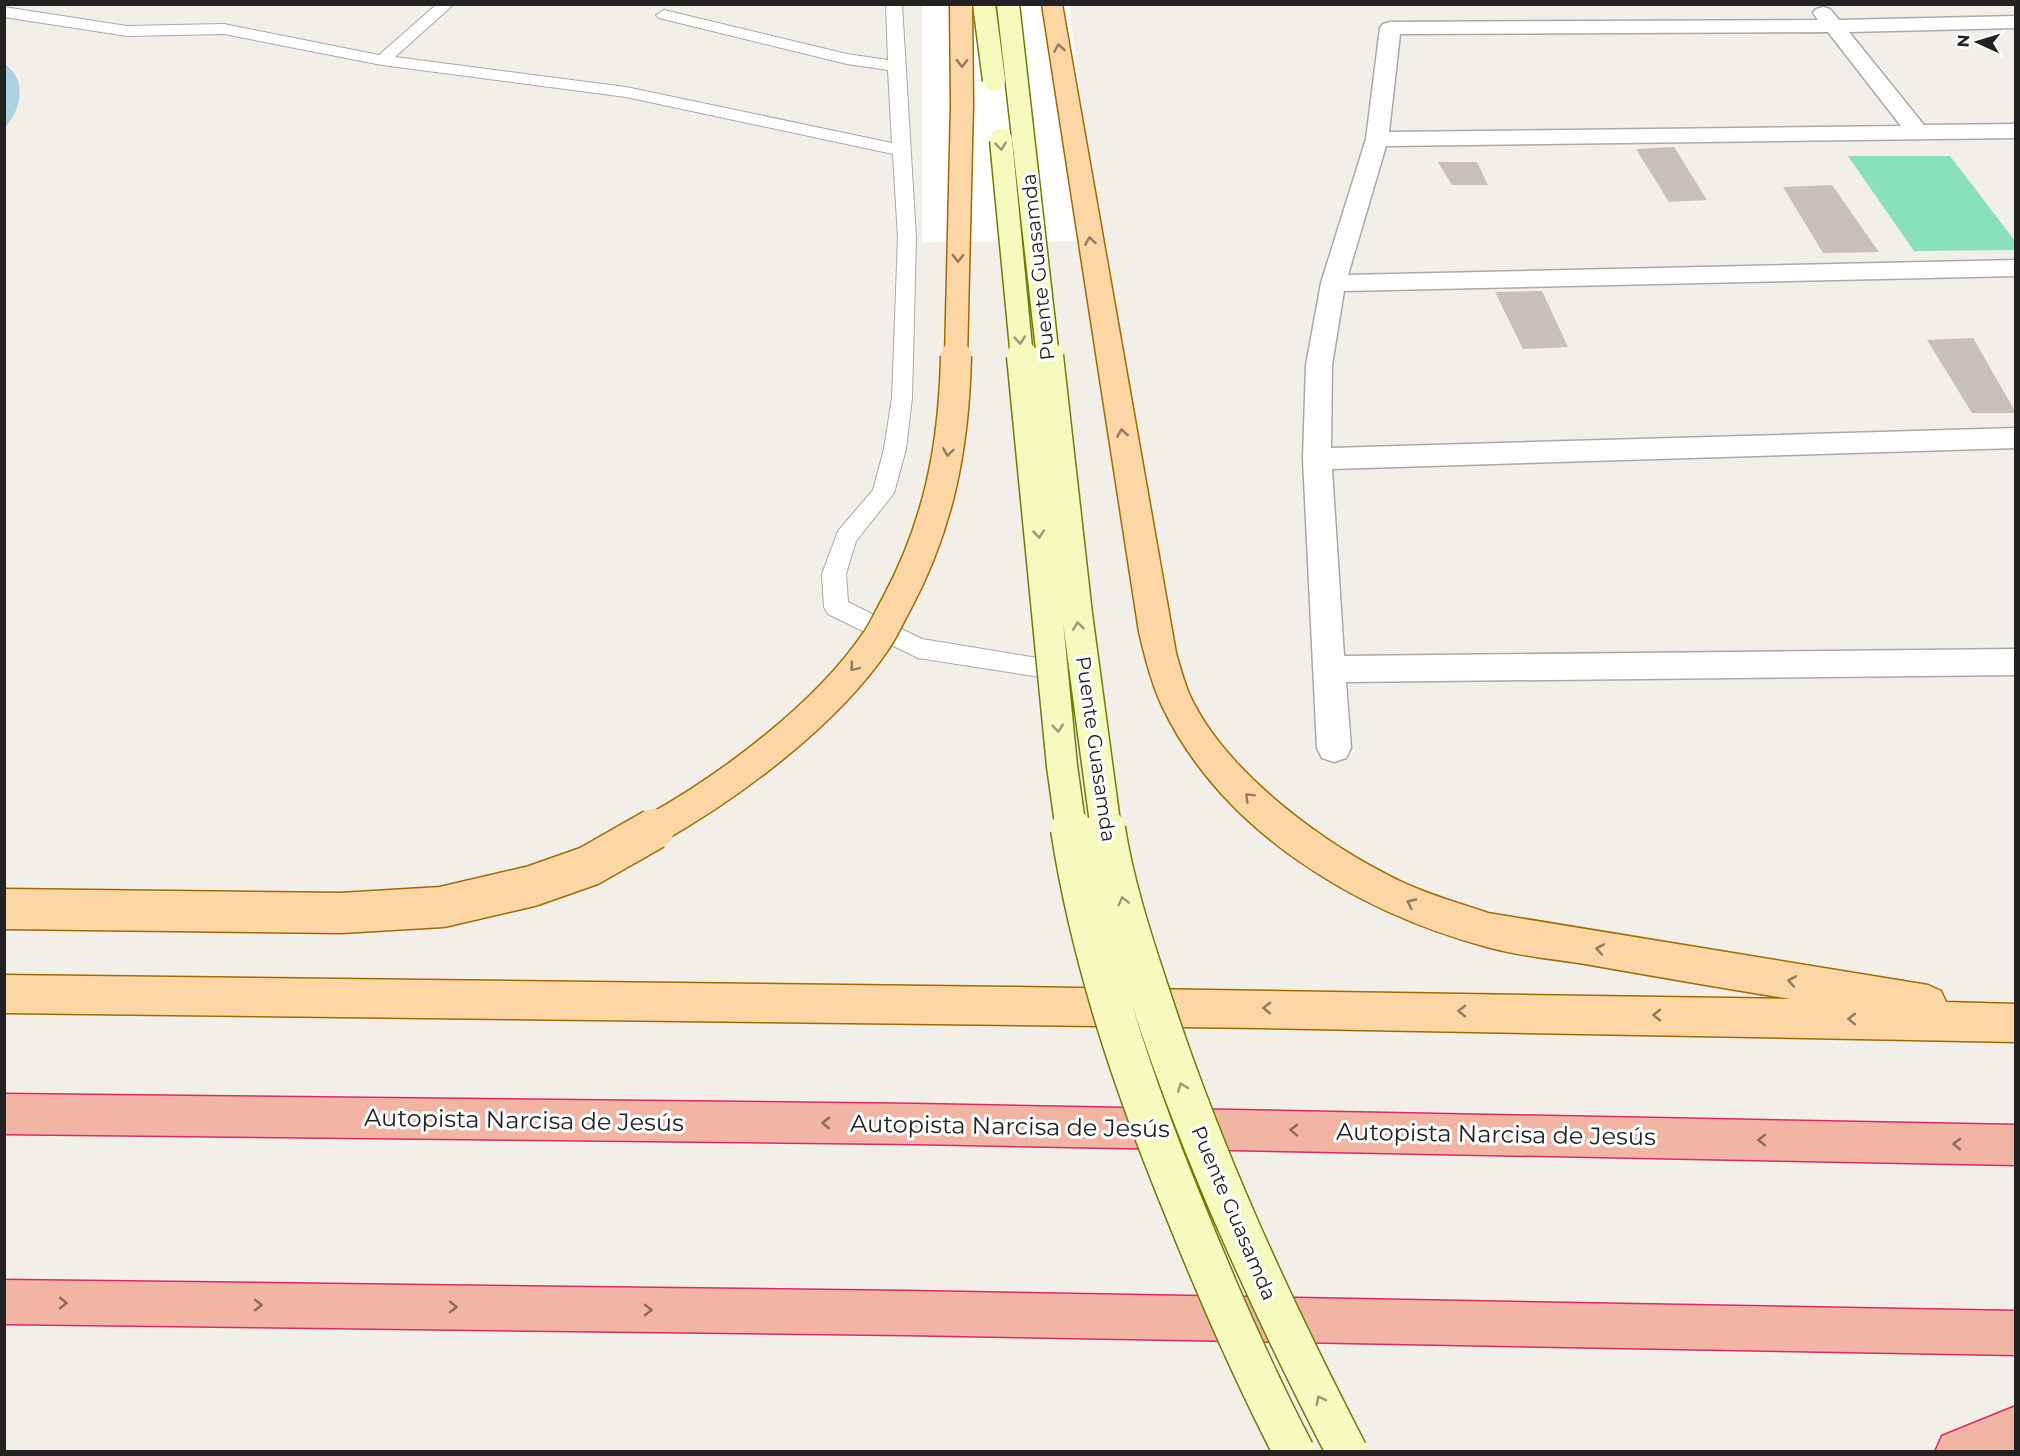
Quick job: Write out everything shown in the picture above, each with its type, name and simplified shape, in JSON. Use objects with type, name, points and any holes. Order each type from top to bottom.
[{"type":"highway","name":"Autopista Narcisa de Jesús","points":[[4,1114],[915,1124],[2016,1145]]},
{"type":"highway","points":[[4,1302],[906,1313],[2016,1333]]},
{"type":"highway","points":[[1958,1452],[2016,1429]]},
{"type":"main road","points":[[4,909],[341,913],[442,907],[531,886],[589,866],[645,837],[693,807],[755,762],[835,690],[876,641],[906,586],[929,534],[946,472],[955,405],[962,105],[961,4]]},
{"type":"main road","name":"Puente Guasamda","points":[[984,4],[997,100],[1062,766],[1077,865],[1101,964],[1135,1080],[1181,1204],[1265,1398],[1294,1452]]},
{"type":"main road","name":"Puente Guasamda","points":[[1008,4],[1077,614],[1106,833],[1131,936],[1192,1115],[1235,1222],[1304,1369],[1347,1452]]},
{"type":"main road","points":[[1052,4],[1155,632],[1167,675],[1182,713],[1206,748],[1238,786],[1270,818],[1316,853],[1370,884],[1427,910],[1488,930],[2016,1021]]},
{"type":"main road","points":[[4,994],[969,1004],[2016,1021]]},
{"type":"street","points":[[1816,4],[1918,133]]},
{"type":"street","points":[[1334,748],[1317,459],[1319,365],[1333,283],[1377,139],[1390,28],[1833,26],[2016,22]]},
{"type":"street","points":[[1377,139],[2016,131]]},
{"type":"street","points":[[1333,283],[2016,268]]},
{"type":"street","points":[[1317,459],[2016,438]]},
{"type":"street","points":[[1328,669],[2016,662]]},
{"type":"lane","points":[[382,60],[447,4]]},
{"type":"lane","points":[[894,4],[907,238],[902,398],[896,449],[884,493],[846,537],[834,574],[836,607],[918,648],[1053,669]]},
{"type":"lane","points":[[4,12],[126,32],[224,29],[382,60],[626,92],[903,151]]},
{"type":"lane","points":[[664,15],[847,59],[896,66]]},
{"type":"green space","points":[[1848,156],[1950,156],[2015,241],[2015,250],[1914,251]]},
{"type":"water","points":[[5,64],[17,78],[20,95],[15,112],[5,127]]},
{"type":"pier","points":[[922,5],[1069,5],[1099,241],[922,242]]},
{"type":"building","points":[[1674,147],[1707,200],[1669,202],[1636,149]]},
{"type":"building","points":[[1438,162],[1477,162],[1488,185],[1452,185]]},
{"type":"building","points":[[1832,185],[1879,252],[1823,253],[1783,187]]},
{"type":"building","points":[[1542,291],[1568,347],[1523,349],[1495,292]]},
{"type":"building","points":[[1973,338],[2016,413],[1972,413],[1927,340]]}]
